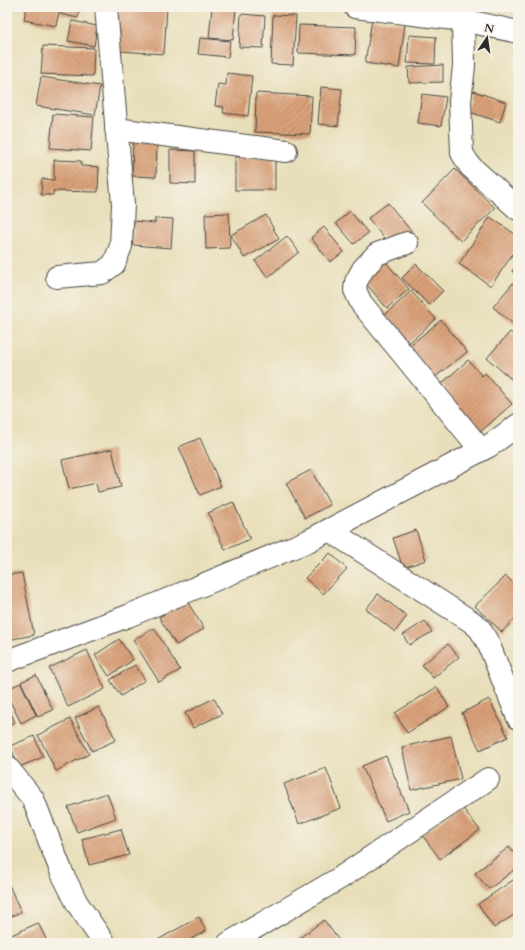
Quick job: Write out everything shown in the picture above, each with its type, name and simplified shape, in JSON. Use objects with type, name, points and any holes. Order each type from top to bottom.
[{"type":"street","points":[[57,277],[102,273],[114,264],[121,246],[123,204],[106,7]]},
{"type":"street","points":[[355,7],[463,20],[518,32]]},
{"type":"street","points":[[463,20],[464,66],[460,102],[462,153],[470,166],[518,209]]},
{"type":"street","points":[[116,129],[286,151]]},
{"type":"street","points":[[407,243],[377,254],[362,269],[354,290],[361,303],[481,450]]},
{"type":"street","points":[[7,661],[128,616],[308,541],[481,450],[518,425]]},
{"type":"street","points":[[329,530],[472,622],[480,629],[489,645],[518,718]]},
{"type":"street","points":[[7,767],[33,799],[62,873],[77,903],[104,943]]},
{"type":"street","points":[[229,943],[340,878],[488,779]]},
{"type":"building","points":[[26,7],[60,7],[56,26],[24,20]]},
{"type":"building","points":[[61,7],[81,7],[78,18],[60,14]]},
{"type":"building","points":[[112,7],[167,7],[164,54],[119,51],[120,30],[110,29]]},
{"type":"building","points":[[212,7],[236,9],[233,40],[209,38]]},
{"type":"building","points":[[241,14],[265,16],[263,48],[239,47]]},
{"type":"building","points":[[273,15],[296,16],[293,65],[271,64]]},
{"type":"building","points":[[372,19],[405,24],[399,68],[365,63]]},
{"type":"building","points":[[72,21],[97,26],[94,46],[68,41]]},
{"type":"building","points":[[299,25],[356,27],[355,55],[298,53]]},
{"type":"building","points":[[409,35],[436,37],[435,64],[407,63]]},
{"type":"building","points":[[200,38],[230,41],[228,57],[198,54]]},
{"type":"building","points":[[43,46],[94,48],[93,76],[41,74]]},
{"type":"building","points":[[443,65],[443,82],[409,83],[408,67]]},
{"type":"building","points":[[227,73],[252,76],[248,116],[223,113],[224,107],[215,106],[218,84],[226,85]]},
{"type":"building","points":[[41,77],[100,86],[95,115],[36,106]]},
{"type":"building","points":[[321,87],[342,89],[338,126],[318,124]]},
{"type":"building","points":[[473,91],[506,102],[500,122],[466,111]]},
{"type":"building","points":[[256,93],[312,96],[310,134],[255,132]]},
{"type":"building","points":[[422,94],[446,97],[441,126],[418,123]]},
{"type":"building","points":[[53,114],[94,117],[91,151],[50,148]]},
{"type":"building","points":[[133,139],[157,139],[156,177],[132,176]]},
{"type":"building","points":[[170,150],[195,151],[195,184],[170,183]]},
{"type":"building","points":[[235,157],[275,157],[275,190],[235,190]]},
{"type":"building","points":[[54,160],[81,161],[81,166],[99,167],[98,192],[53,191],[53,195],[41,195],[42,179],[54,180]]},
{"type":"building","points":[[455,169],[495,208],[461,241],[422,203]]},
{"type":"building","points":[[388,203],[411,231],[391,247],[368,218]]},
{"type":"building","points":[[350,211],[368,233],[354,244],[336,223]]},
{"type":"building","points":[[229,213],[230,248],[206,249],[205,214]]},
{"type":"building","points":[[266,215],[279,239],[244,258],[231,235]]},
{"type":"building","points":[[490,217],[518,236],[518,246],[491,286],[459,264]]},
{"type":"building","points":[[155,218],[173,219],[171,248],[132,245],[134,221],[155,223]]},
{"type":"building","points":[[324,227],[344,252],[330,262],[311,238]]},
{"type":"building","points":[[287,236],[299,252],[268,277],[255,261]]},
{"type":"building","points":[[383,259],[409,289],[387,308],[361,278]]},
{"type":"building","points":[[416,264],[443,291],[429,305],[402,278]]},
{"type":"building","points":[[518,265],[518,278],[512,271]]},
{"type":"building","points":[[513,283],[518,287],[518,328],[493,307]]},
{"type":"building","points":[[411,291],[436,319],[409,343],[385,315]]},
{"type":"building","points":[[441,320],[467,352],[434,378],[408,347]]},
{"type":"building","points":[[510,332],[518,339],[518,385],[487,358]]},
{"type":"building","points":[[468,360],[482,376],[485,373],[512,404],[479,433],[452,402],[455,400],[441,384]]},
{"type":"building","points":[[200,438],[221,486],[200,495],[179,447]]},
{"type":"building","points":[[112,449],[121,487],[98,492],[96,483],[69,489],[62,460]]},
{"type":"building","points":[[311,470],[330,505],[305,518],[286,483]]},
{"type":"building","points":[[233,502],[250,539],[225,550],[208,513]]},
{"type":"building","points":[[416,530],[426,560],[403,568],[393,538]]},
{"type":"building","points":[[330,553],[347,569],[323,594],[305,578]]},
{"type":"building","points":[[22,573],[34,635],[7,640],[7,575]]},
{"type":"building","points":[[506,576],[518,588],[518,615],[502,632],[475,606]]},
{"type":"building","points":[[378,594],[407,616],[395,632],[366,609]]},
{"type":"building","points":[[187,601],[204,629],[176,645],[159,617]]},
{"type":"building","points":[[425,621],[432,632],[409,645],[403,635]]},
{"type":"building","points":[[154,628],[180,670],[159,682],[133,640]]},
{"type":"building","points":[[119,639],[133,660],[109,676],[95,655]]},
{"type":"building","points":[[448,644],[459,657],[433,678],[422,665]]},
{"type":"building","points":[[87,650],[105,689],[68,707],[49,668]]},
{"type":"building","points":[[135,665],[145,680],[121,696],[110,680]]},
{"type":"building","points":[[36,675],[53,710],[38,717],[21,682]]},
{"type":"building","points":[[21,683],[36,715],[21,723],[7,695],[7,689]]},
{"type":"building","points":[[437,687],[449,707],[407,733],[395,713]]},
{"type":"building","points":[[214,698],[222,714],[193,728],[185,713]]},
{"type":"building","points":[[489,699],[508,737],[480,750],[462,713]]},
{"type":"building","points":[[7,705],[15,722],[7,726]]},
{"type":"building","points":[[99,707],[116,740],[92,751],[75,718]]},
{"type":"building","points":[[70,719],[89,754],[56,771],[38,735]]},
{"type":"building","points":[[34,736],[43,757],[19,767],[10,746]]},
{"type":"building","points":[[451,736],[461,779],[411,790],[402,747]]},
{"type":"building","points":[[386,756],[409,811],[386,821],[362,766]]},
{"type":"building","points":[[326,768],[341,808],[299,824],[284,784]]},
{"type":"building","points":[[107,793],[116,818],[77,832],[68,807]]},
{"type":"building","points":[[461,806],[480,830],[440,859],[422,835]]},
{"type":"building","points":[[121,829],[129,855],[89,865],[82,839]]},
{"type":"building","points":[[509,847],[518,858],[518,867],[489,889],[475,873]]},
{"type":"building","points":[[516,878],[518,881],[518,912],[494,928],[478,904]]},
{"type":"building","points":[[9,885],[21,912],[7,918],[7,886]]},
{"type":"building","points":[[199,917],[206,931],[184,943],[152,943]]},
{"type":"building","points":[[324,920],[341,943],[301,943],[298,939]]},
{"type":"building","points":[[38,923],[48,943],[7,943],[7,937]]}]
